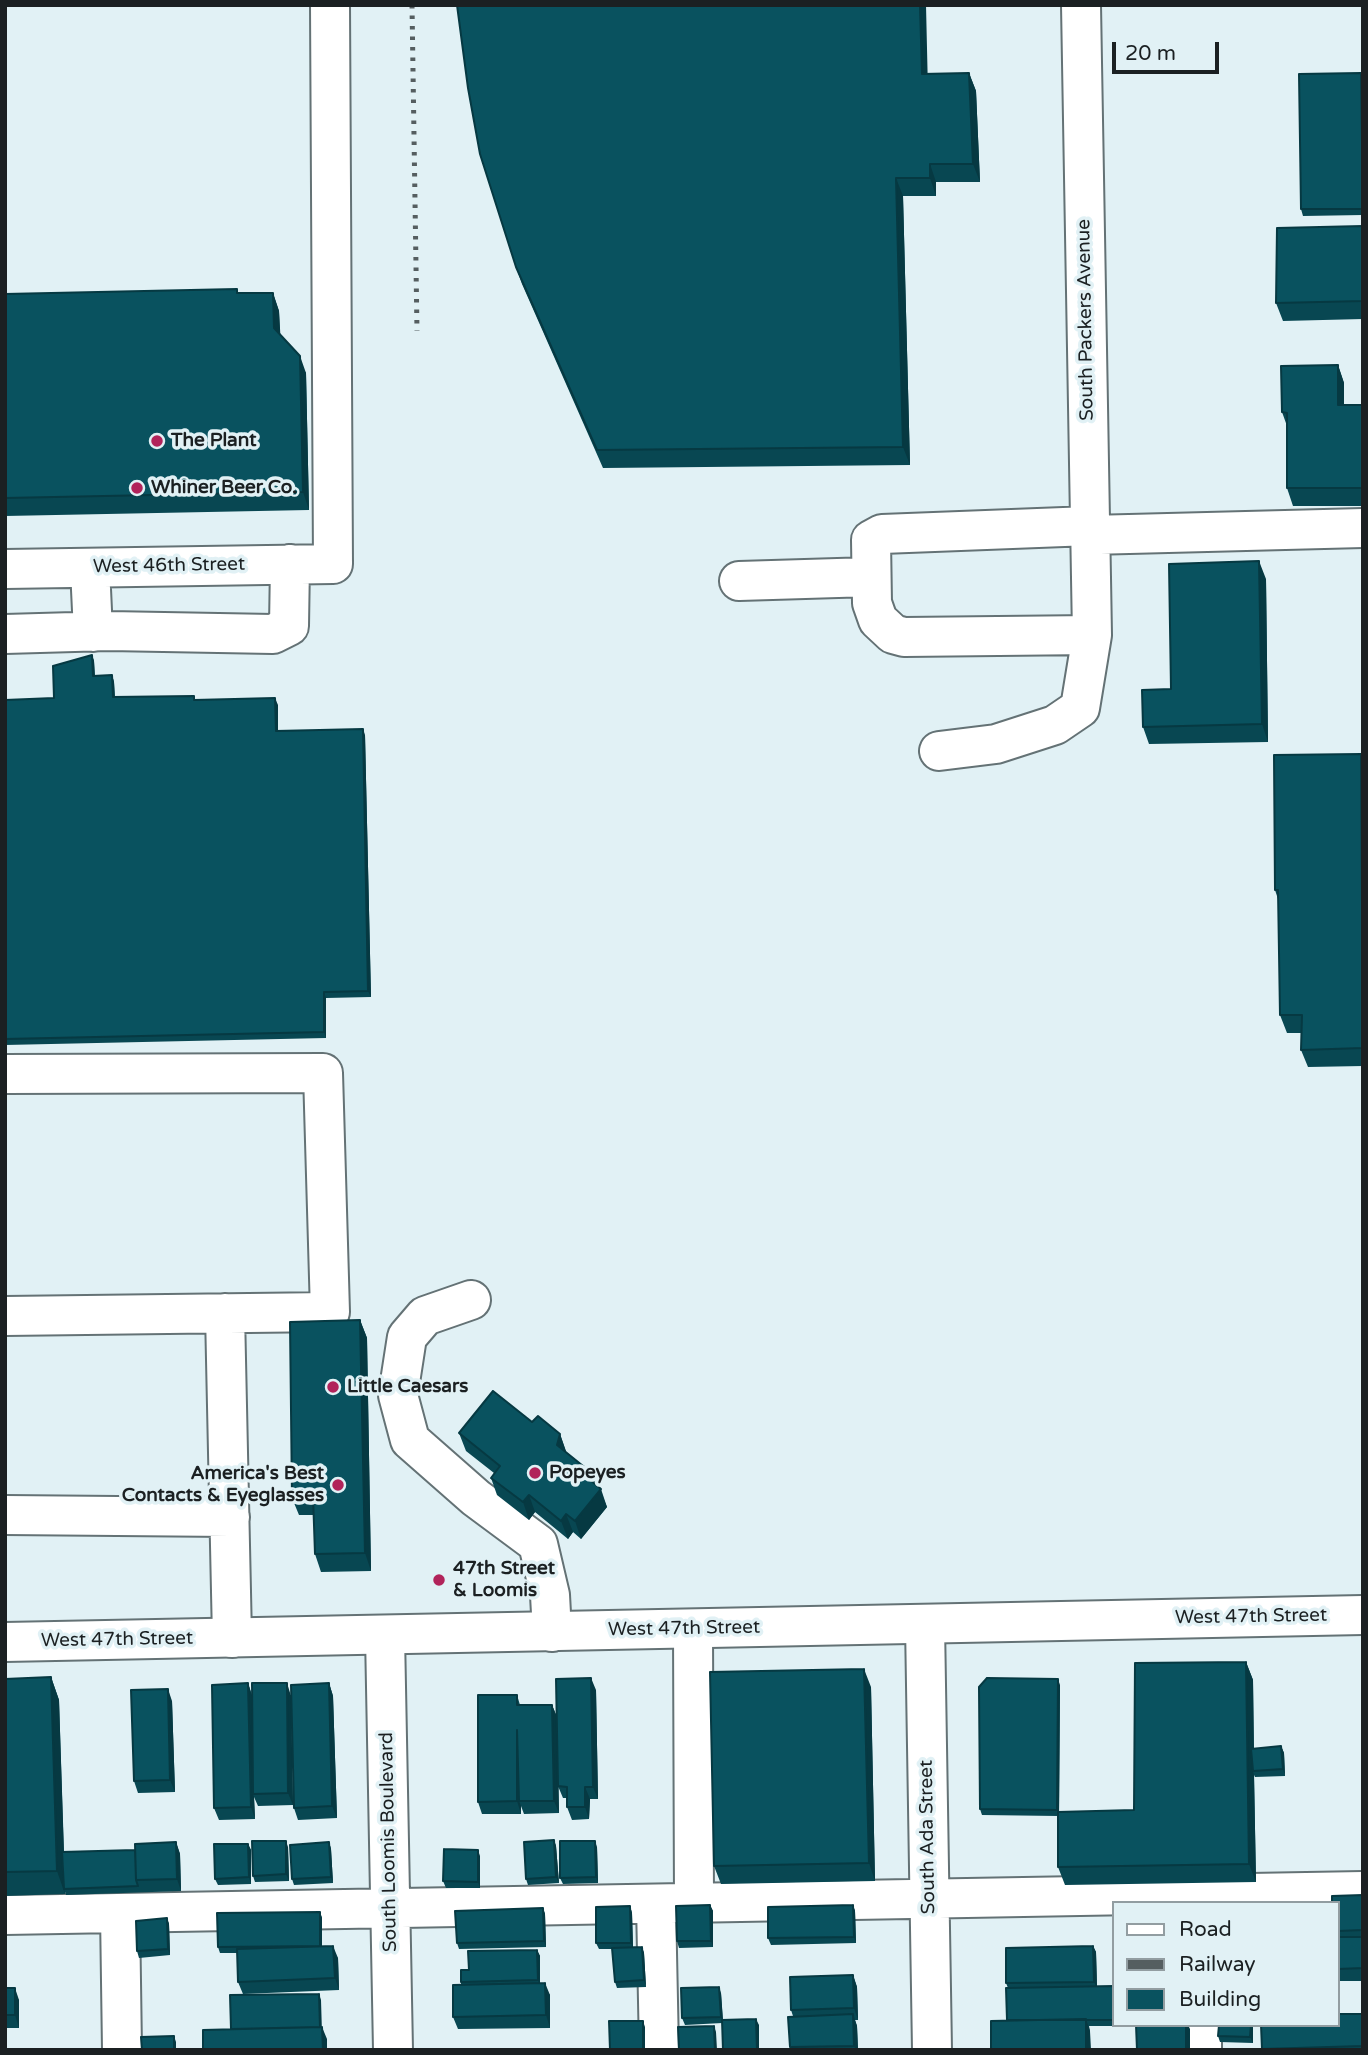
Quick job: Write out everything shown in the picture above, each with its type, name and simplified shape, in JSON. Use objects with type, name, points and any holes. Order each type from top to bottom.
[{"type":"street","name":"West 46th Street","points":[[5,569],[333,564],[330,5]]},
{"type":"street","name":"South Packers Avenue","points":[[939,751],[996,744],[1055,725],[1080,708],[1092,635],[1081,5]]},
{"type":"street","points":[[1092,635],[904,637],[893,634],[877,621],[872,603],[871,540],[882,534],[1363,528]]},
{"type":"street","points":[[5,634],[273,634],[289,626],[290,564]]},
{"type":"street","points":[[90,568],[93,632]]},
{"type":"street","points":[[739,581],[871,577]]},
{"type":"street","points":[[5,1074],[323,1073],[330,1312],[5,1315]]},
{"type":"street","points":[[471,1300],[425,1316],[407,1337],[398,1395],[410,1440],[476,1498],[538,1545],[550,1595],[552,1632]]},
{"type":"street","points":[[225,1313],[232,1637]]},
{"type":"street","points":[[5,1516],[230,1517]]},
{"type":"street","name":"West 47th Street","points":[[5,1642],[1363,1615]]},
{"type":"street","name":"South Ada Street","points":[[925,1624],[932,2050]]},
{"type":"street","points":[[693,1629],[694,1903]]},
{"type":"street","name":"South Loomis Boulevard","points":[[385,1634],[393,2050]]},
{"type":"street","points":[[5,1915],[929,1899],[1200,1898],[1363,1891]]},
{"type":"street","points":[[656,1904],[659,2050]]},
{"type":"street","points":[[120,1913],[122,2050]]},
{"type":"street","points":[[1202,2027],[1202,2050]]},
{"type":"building","points":[[457,5],[920,5],[922,74],[969,73],[973,164],[930,164],[930,178],[896,178],[903,447],[597,450],[516,267],[480,154]]},
{"type":"building","points":[[1361,73],[1363,209],[1301,209],[1299,74]]},
{"type":"building","points":[[1363,226],[1363,301],[1276,303],[1277,228]]},
{"type":"building","name":"The Plant","points":[[237,289],[237,293],[273,293],[274,328],[300,356],[303,492],[5,498],[5,294]]},
{"type":"building","points":[[1338,365],[1338,405],[1363,405],[1363,488],[1287,488],[1287,413],[1282,412],[1281,366]]},
{"type":"building","points":[[1259,561],[1262,724],[1143,727],[1142,690],[1171,689],[1169,564]]},
{"type":"building","points":[[92,655],[93,676],[112,675],[113,697],[194,696],[194,700],[275,698],[276,731],[363,729],[368,991],[324,992],[324,1032],[5,1039],[5,700],[54,698],[53,666]]},
{"type":"building","points":[[1361,754],[1363,1048],[1301,1050],[1302,1015],[1280,1015],[1278,890],[1275,890],[1274,755]]},
{"type":"building","points":[[360,1320],[365,1553],[315,1554],[313,1496],[292,1498],[290,1322]]},
{"type":"building","name":"Popeyes","points":[[493,1391],[532,1422],[538,1416],[560,1434],[557,1445],[593,1474],[589,1479],[601,1489],[575,1521],[566,1514],[561,1521],[529,1495],[523,1502],[491,1478],[500,1466],[459,1433]]},
{"type":"building","points":[[1246,1662],[1249,1864],[1058,1867],[1058,1812],[1134,1810],[1135,1663]]},
{"type":"building","points":[[864,1669],[869,1863],[714,1866],[710,1672]]},
{"type":"building","points":[[51,1677],[57,1871],[5,1872],[5,1679]]},
{"type":"building","points":[[591,1678],[593,1787],[585,1787],[585,1807],[567,1807],[567,1787],[558,1786],[556,1679]]},
{"type":"building","points":[[987,1678],[1058,1679],[1057,1810],[980,1809],[979,1687]]},
{"type":"building","points":[[248,1683],[251,1807],[214,1808],[212,1685]]},
{"type":"building","points":[[252,1683],[287,1683],[288,1793],[253,1794]]},
{"type":"building","points":[[329,1683],[332,1806],[294,1808],[291,1685]]},
{"type":"building","points":[[168,1689],[170,1780],[134,1781],[131,1690]]},
{"type":"building","points":[[478,1695],[517,1695],[517,1705],[552,1705],[554,1801],[519,1801],[517,1730],[517,1801],[478,1802]]},
{"type":"building","points":[[1281,1746],[1283,1769],[1253,1771],[1251,1749]]},
{"type":"building","points":[[554,1840],[556,1877],[526,1879],[524,1842]]},
{"type":"building","points":[[252,1841],[286,1841],[286,1874],[253,1876]]},
{"type":"building","points":[[560,1841],[595,1841],[596,1877],[560,1878]]},
{"type":"building","points":[[176,1842],[177,1879],[136,1880],[135,1844]]},
{"type":"building","points":[[329,1842],[331,1877],[292,1879],[290,1845]]},
{"type":"building","points":[[214,1844],[248,1844],[249,1877],[215,1879]]},
{"type":"building","points":[[444,1849],[478,1850],[478,1882],[443,1881]]},
{"type":"building","points":[[135,1850],[138,1886],[64,1889],[62,1852]]},
{"type":"building","points":[[1363,1895],[1363,1930],[1340,1931],[1340,1901],[1332,1901],[1332,1896]]},
{"type":"building","points":[[710,1905],[711,1941],[677,1941],[676,1906]]},
{"type":"building","points":[[853,1905],[854,1937],[768,1938],[768,1907]]},
{"type":"building","points":[[630,1906],[631,1943],[596,1943],[596,1907]]},
{"type":"building","points":[[543,1908],[544,1941],[457,1943],[455,1911]]},
{"type":"building","points":[[320,1912],[320,1946],[218,1947],[217,1913]]},
{"type":"building","points":[[167,1918],[168,1949],[137,1951],[136,1921]]},
{"type":"building","points":[[1340,1937],[1363,1937],[1363,1968],[1340,1969]]},
{"type":"building","points":[[333,1946],[335,1978],[238,1982],[237,1949]]},
{"type":"building","points":[[1093,1946],[1094,1982],[1006,1983],[1006,1948]]},
{"type":"building","points":[[642,1947],[644,1980],[615,1982],[612,1948]]},
{"type":"building","points":[[537,1950],[538,1980],[461,1982],[461,1970],[469,1970],[468,1951]]},
{"type":"building","points":[[853,1975],[854,2008],[791,2010],[790,1977]]},
{"type":"building","points":[[545,1983],[546,2015],[453,2017],[453,1985]]},
{"type":"building","points":[[1112,1986],[1112,2020],[1007,2020],[1006,1988]]},
{"type":"building","points":[[719,1987],[721,2017],[682,2018],[681,1988]]},
{"type":"building","points":[[5,1988],[15,1988],[15,2015],[5,2015]]},
{"type":"building","points":[[319,1994],[320,2027],[231,2029],[230,1995]]},
{"type":"building","points":[[853,2014],[854,2046],[790,2047],[788,2017]]},
{"type":"building","points":[[1340,2014],[1363,2014],[1363,2046],[1262,2049],[1261,2027],[1340,2027]]},
{"type":"building","points":[[756,2019],[757,2050],[723,2050],[722,2020]]},
{"type":"building","points":[[1086,2019],[1086,2050],[991,2050],[991,2021]]},
{"type":"building","points":[[609,2021],[643,2021],[643,2050],[610,2050]]},
{"type":"building","points":[[714,2026],[715,2050],[679,2050],[678,2027]]},
{"type":"building","points":[[322,2027],[323,2050],[203,2050],[203,2030]]},
{"type":"building","points":[[1136,2027],[1186,2027],[1186,2050],[1137,2050]]},
{"type":"building","points":[[1219,2027],[1251,2027],[1250,2037],[1218,2036]]},
{"type":"building","points":[[174,2036],[174,2050],[142,2050],[141,2037]]},
{"type":"railway","points":[[412,5],[417,331]]},
{"type":"place","name":"The Plant","points":[[157,441]]},
{"type":"place","name":"Whiner Beer Co.","points":[[137,488]]},
{"type":"place","name":"Little Caesars","points":[[333,1387]]},
{"type":"place","name":"Popeyes","points":[[535,1473]]},
{"type":"place","name":"America's Best Contacts & Eyeglasses","points":[[338,1485]]},
{"type":"place","name":"47th Street & Loomis","points":[[439,1580]]}]
